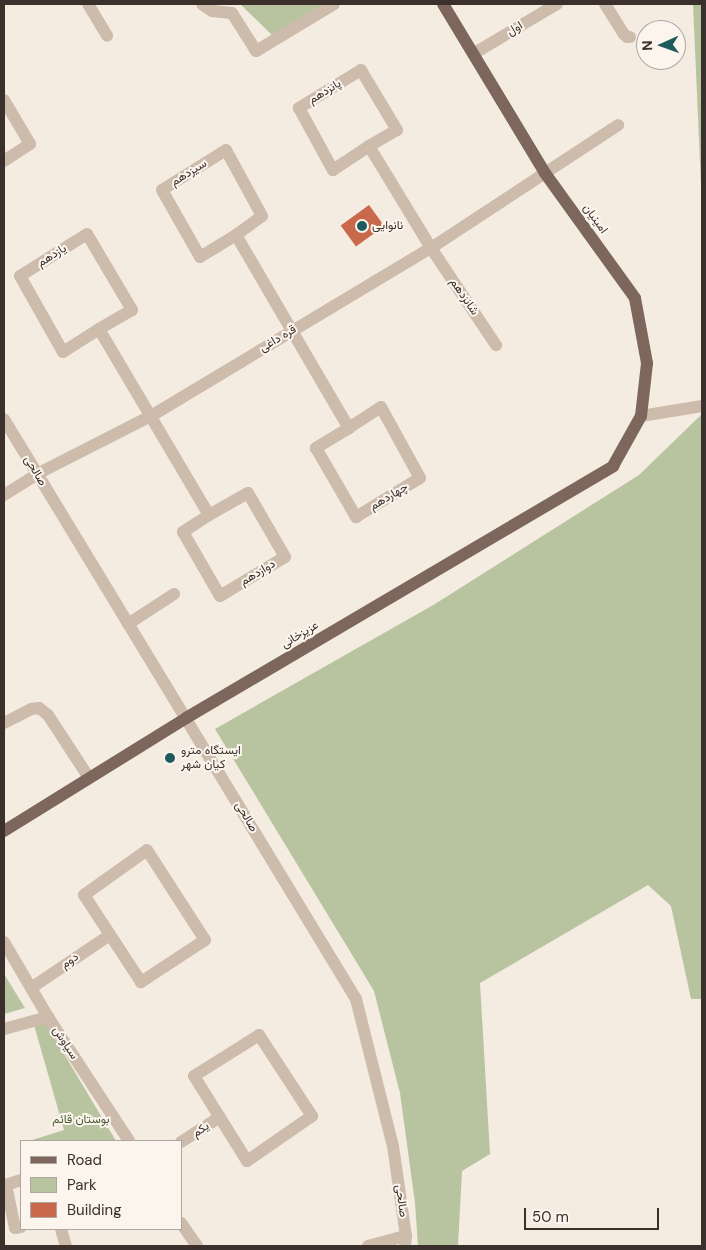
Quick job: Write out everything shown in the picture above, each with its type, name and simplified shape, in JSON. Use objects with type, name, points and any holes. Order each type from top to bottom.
[{"type":"main road","name":"امینیان","points":[[443,4],[545,173],[635,298],[647,363],[641,416],[613,466]]},
{"type":"main road","name":"عزیزخانی","points":[[4,831],[186,718],[613,466]]},
{"type":"street","points":[[88,4],[107,36]]},
{"type":"street","points":[[202,4],[212,11],[232,14],[256,51],[334,4]]},
{"type":"street","name":"اول","points":[[473,54],[557,4]]},
{"type":"street","points":[[606,4],[624,34],[630,37]]},
{"type":"street","name":"پانزدهم","points":[[361,70],[397,130],[370,146],[333,170],[300,108],[361,70]]},
{"type":"street","points":[[4,100],[30,144],[4,161]]},
{"type":"street","name":"قره داغی","points":[[4,495],[37,474],[151,416],[431,248],[618,125]]},
{"type":"street","points":[[370,146],[431,248]]},
{"type":"street","name":"سیزدهم","points":[[226,150],[262,216],[236,235],[200,257],[162,190],[226,150]]},
{"type":"street","name":"یازدهم","points":[[87,234],[132,310],[98,329],[63,352],[20,276],[87,234]]},
{"type":"street","points":[[236,235],[348,428]]},
{"type":"street","name":"شانزدهم","points":[[431,248],[496,345]]},
{"type":"street","points":[[98,329],[209,515]]},
{"type":"street","points":[[641,416],[702,406]]},
{"type":"street","name":"چهاردهم","points":[[381,407],[420,478],[356,517],[316,448],[348,428],[381,407]]},
{"type":"street","name":"صالحی","points":[[4,419],[356,999],[393,1146],[405,1241]]},
{"type":"street","name":"دوازدهم","points":[[248,493],[285,557],[220,596],[183,532],[209,515],[248,493]]},
{"type":"street","points":[[128,624],[174,594]]},
{"type":"street","points":[[4,723],[31,709],[39,708],[48,715],[89,778]]},
{"type":"street","points":[[147,850],[205,940],[141,982],[110,935],[84,895],[147,850]]},
{"type":"street","name":"دوم","points":[[31,988],[110,935]]},
{"type":"street","name":"سیاوش","points":[[4,942],[48,1017],[128,1140]]},
{"type":"street","points":[[4,1029],[48,1017]]},
{"type":"street","points":[[259,1035],[312,1116],[247,1161],[220,1117],[194,1076],[259,1035]]},
{"type":"street","name":"یکم","points":[[182,1141],[220,1117]]},
{"type":"street","points":[[20,1180],[6,1185],[15,1228],[20,1227]]},
{"type":"street","points":[[182,1224],[197,1246]]},
{"type":"street","points":[[61,1230],[66,1246]]},
{"type":"street","points":[[368,1246],[405,1241]]},
{"type":"green space","points":[[240,4],[323,4],[272,35]]},
{"type":"green space","points":[[693,4],[702,4],[702,187],[701,185]]},
{"type":"green space","points":[[702,414],[702,999],[691,999],[671,906],[648,885],[480,983],[490,1154],[462,1171],[458,1246],[418,1246],[415,1203],[400,1093],[374,991],[215,729],[435,604],[639,475]]},
{"type":"green space","points":[[4,974],[25,1008],[4,1014]]},
{"type":"green space","name":"بوستان قائم","points":[[45,1022],[115,1140],[32,1140],[64,1130],[34,1025]]},
{"type":"building","name":"نانوایی","points":[[369,205],[384,226],[356,247],[341,226]]},
{"type":"place","name":"نانوایی","points":[[362,226]]},
{"type":"place","name":"ایستگاه مترو کیان شهر","points":[[170,758]]}]
